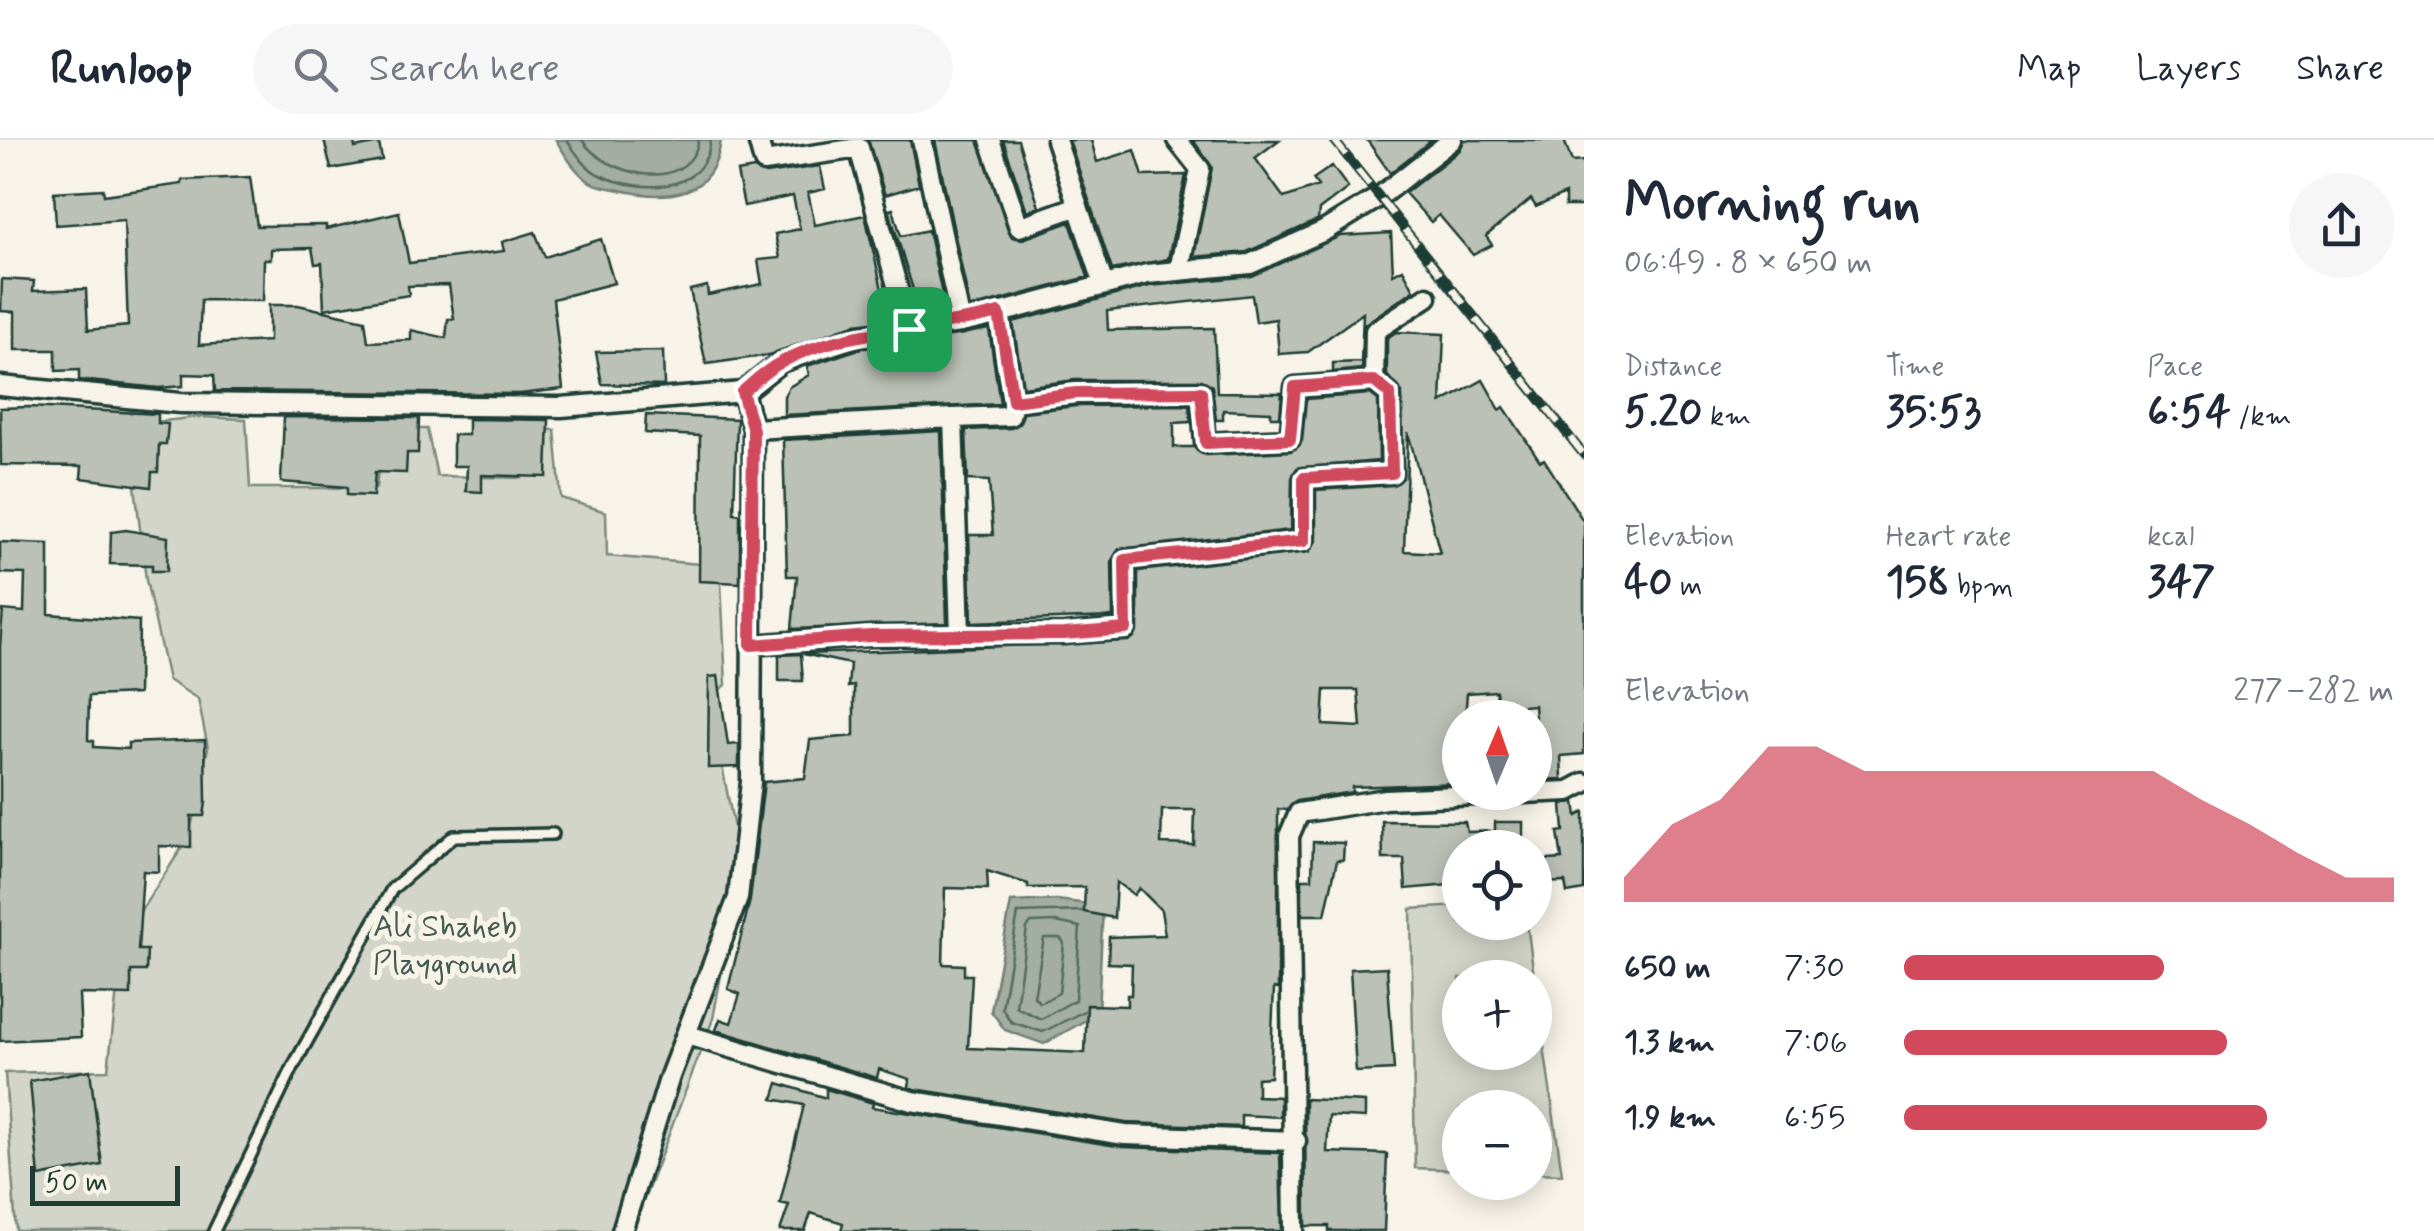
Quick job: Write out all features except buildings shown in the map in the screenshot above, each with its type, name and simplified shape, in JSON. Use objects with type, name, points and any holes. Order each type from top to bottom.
[{"type":"street","points":[[758,140],[764,162],[859,148],[909,329]]},
{"type":"street","points":[[922,140],[961,323]]},
{"type":"street","points":[[990,140],[1018,227],[1078,206]]},
{"type":"street","points":[[1056,140],[1104,285]]},
{"type":"street","points":[[1177,140],[1200,169],[1179,270]]},
{"type":"street","points":[[0,386],[180,403],[561,406],[742,392],[780,362],[858,336],[961,323],[1104,285],[1179,270],[1250,264],[1324,231],[1379,196],[1452,140]]},
{"type":"street","points":[[1374,381],[1375,331],[1426,297]]},
{"type":"street","points":[[753,430],[1010,416],[1013,401],[999,313]]},
{"type":"street","points":[[751,645],[1126,629],[1125,560],[1304,541],[1304,478],[1392,473],[1390,394],[1374,381],[1295,387],[1290,439],[1206,443],[1201,392],[1076,393],[1013,401]]},
{"type":"street","points":[[622,1231],[670,1076],[738,898],[751,782],[753,430],[742,392]]},
{"type":"street","points":[[953,418],[960,634]]},
{"type":"street","points":[[1294,1231],[1290,836],[1299,813],[1385,799],[1569,792],[1584,783]]},
{"type":"street","points":[[686,1035],[912,1101],[1125,1135],[1296,1141]]},
{"type":"lane","points":[[214,1231],[294,1064],[392,889],[454,836],[552,834]]},
{"type":"green space","name":"Ali Shaheb Playground","points":[[198,417],[246,419],[250,488],[376,488],[382,429],[427,429],[437,476],[522,478],[522,428],[555,430],[561,498],[606,512],[607,556],[700,564],[721,582],[726,685],[709,697],[741,865],[713,1019],[632,1231],[16,1231],[5,1073],[108,1070],[123,938],[189,837],[208,748],[198,699],[168,680],[146,580],[134,477],[156,422]]},
{"type":"green space","points":[[1442,907],[1442,940],[1529,940],[1532,960],[1442,960],[1442,1070],[1547,1070],[1550,1090],[1442,1090],[1442,1169],[1415,1168],[1411,909]]},
{"type":"green space","points":[[1552,1103],[1562,1174],[1552,1174]]},
{"type":"water","points":[[556,140],[721,140],[717,159],[698,184],[686,191],[655,195],[590,182]]},
{"type":"water","points":[[1057,900],[1103,906],[1098,1013],[1044,1044],[1005,1030],[991,1011],[1011,902]]},
{"type":"railway","points":[[1334,140],[1584,455]]},
{"type":"route","points":[[999,313],[1013,401],[1076,393],[1201,392],[1206,443],[1290,439],[1295,387],[1374,381],[1390,394],[1392,473],[1304,478],[1304,541],[1125,560],[1126,629],[1064,634],[870,636],[751,645],[753,430],[742,392],[780,362],[858,336],[909,329],[961,323],[999,313]]}]
